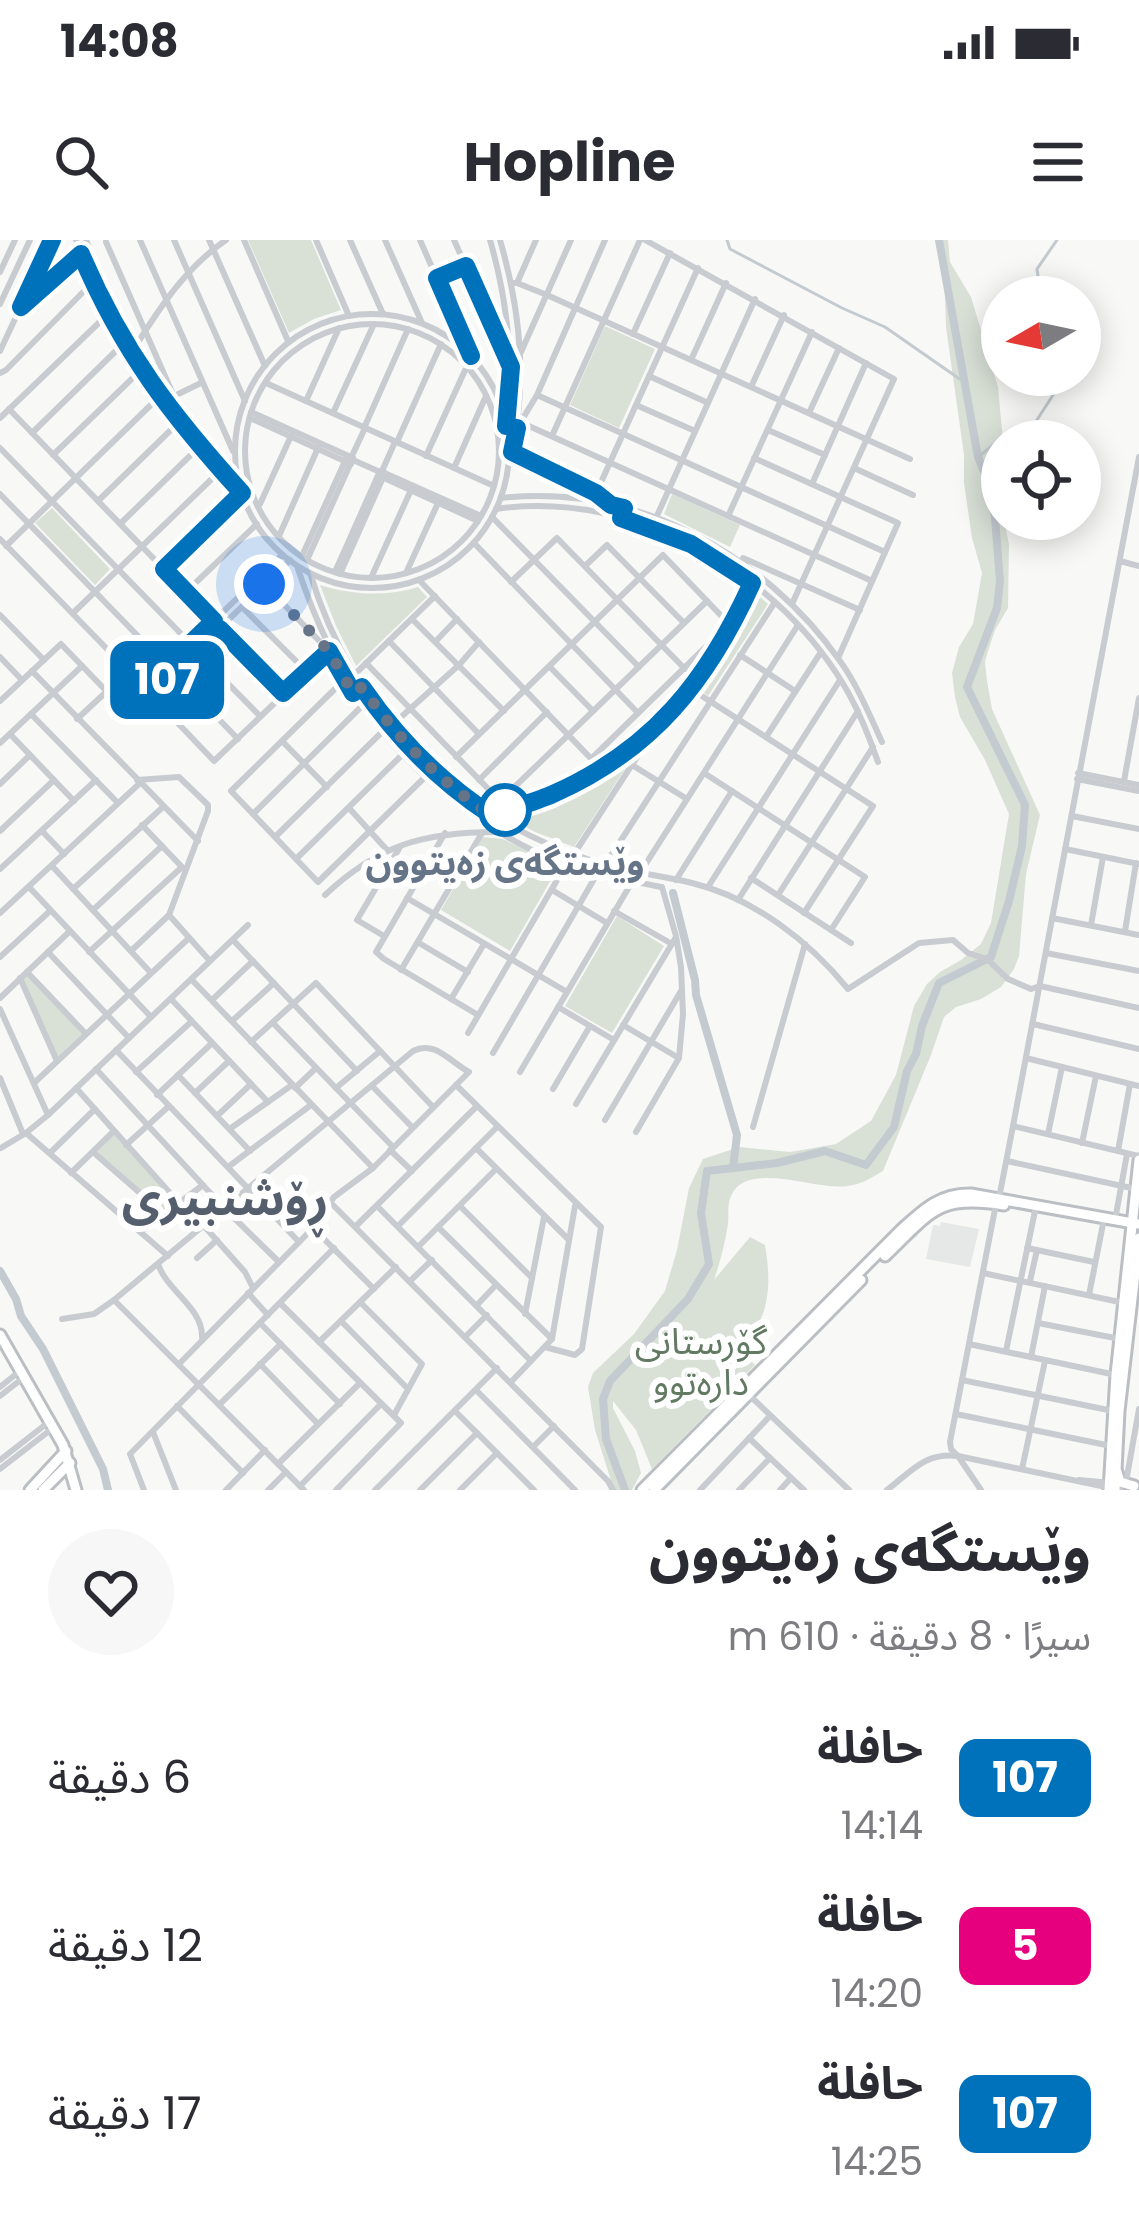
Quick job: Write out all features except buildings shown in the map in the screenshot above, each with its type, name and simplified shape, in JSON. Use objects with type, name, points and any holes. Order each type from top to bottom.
[{"type":"main road","points":[[1115,1487],[1122,1376],[1137,1267],[1139,1158]]},
{"type":"main road","points":[[642,1490],[932,1212],[958,1201],[997,1201],[1137,1229]]},
{"type":"main road","points":[[997,1201],[1109,1222]]},
{"type":"main road","points":[[1115,1487],[1113,1411],[1122,1376],[1120,1339],[1132,1303],[1137,1229]]},
{"type":"main road","points":[[654,1490],[803,1334]]},
{"type":"main road","points":[[0,1335],[68,1457],[76,1490]]},
{"type":"main road","points":[[30,1490],[68,1457]]},
{"type":"main road","points":[[43,1490],[68,1457]]},
{"type":"street","points":[[0,272],[15,240]]},
{"type":"street","points":[[0,304],[30,240]]},
{"type":"street","points":[[0,351],[52,240]]},
{"type":"street","points":[[76,240],[108,314],[159,397],[179,422],[238,475]]},
{"type":"street","points":[[86,240],[137,344],[173,396]]},
{"type":"street","points":[[140,240],[236,458]]},
{"type":"street","points":[[174,240],[243,408],[291,436],[350,459]]},
{"type":"street","points":[[137,344],[211,244],[226,240]]},
{"type":"street","points":[[244,240],[289,342]]},
{"type":"street","points":[[316,240],[350,316]]},
{"type":"street","points":[[350,240],[383,314]]},
{"type":"street","points":[[386,240],[422,323]]},
{"type":"street","points":[[420,240],[471,356]]},
{"type":"street","points":[[454,240],[511,367]]},
{"type":"street","points":[[490,240],[506,308],[511,367],[508,464]]},
{"type":"street","points":[[500,240],[514,283],[520,354],[518,425],[501,498],[474,543],[445,568],[419,580],[361,588],[340,584],[290,560],[257,524],[238,475],[243,408],[265,366],[289,342],[324,322],[350,316],[383,314],[422,323],[452,340],[481,368],[498,397],[506,426]]},
{"type":"street","points":[[514,283],[536,240]]},
{"type":"street","points":[[520,354],[571,240]]},
{"type":"street","points":[[518,425],[537,394],[605,240]]},
{"type":"street","points":[[552,436],[643,240],[893,379],[792,604]]},
{"type":"street","points":[[92,256],[107,241],[199,447],[242,493]]},
{"type":"street","points":[[211,244],[265,366]]},
{"type":"street","points":[[494,254],[503,251]]},
{"type":"street","points":[[633,334],[670,253]]},
{"type":"street","points":[[21,307],[81,254]]},
{"type":"street","points":[[437,278],[466,266]]},
{"type":"street","points":[[594,497],[698,268]]},
{"type":"street","points":[[0,373],[93,282]]},
{"type":"street","points":[[514,283],[910,459]]},
{"type":"street","points":[[691,360],[726,283]]},
{"type":"street","points":[[102,302],[111,297]]},
{"type":"street","points":[[656,518],[755,299]]},
{"type":"street","points":[[0,418],[108,314]]},
{"type":"street","points":[[752,387],[784,315]]},
{"type":"street","points":[[333,414],[374,324]]},
{"type":"street","points":[[374,324],[408,329],[441,344],[466,366],[494,414],[499,442],[494,486],[480,518],[449,552],[406,573],[371,578],[337,573],[305,558],[279,536],[259,507],[247,469],[246,441],[251,415],[278,365],[300,347],[339,328],[374,324]]},
{"type":"street","points":[[306,401],[339,328]]},
{"type":"street","points":[[305,558],[408,329]]},
{"type":"street","points":[[728,516],[812,332]]},
{"type":"street","points":[[32,433],[124,343]]},
{"type":"street","points":[[337,573],[441,344]]},
{"type":"street","points":[[809,413],[839,348]]},
{"type":"street","points":[[812,484],[866,363]]},
{"type":"street","points":[[426,456],[466,366]]},
{"type":"street","points":[[473,374],[481,368]]},
{"type":"street","points":[[53,455],[141,370]]},
{"type":"street","points":[[649,376],[707,402]]},
{"type":"street","points":[[173,396],[202,382]]},
{"type":"street","points":[[266,383],[494,486]]},
{"type":"street","points":[[537,394],[885,552]]},
{"type":"street","points":[[454,468],[486,396]]},
{"type":"street","points":[[144,688],[3,542],[29,524],[159,397]]},
{"type":"street","points":[[636,405],[694,431]]},
{"type":"street","points":[[9,410],[283,693]]},
{"type":"street","points":[[251,415],[480,518]]},
{"type":"street","points":[[98,501],[179,422]]},
{"type":"street","points":[[506,426],[552,436],[872,581]]},
{"type":"street","points":[[767,430],[825,455]]},
{"type":"street","points":[[259,507],[291,436]]},
{"type":"street","points":[[120,524],[199,447]]},
{"type":"street","points":[[0,448],[260,716]]},
{"type":"street","points":[[279,536],[318,448]]},
{"type":"street","points":[[512,452],[611,505],[656,518],[860,610]]},
{"type":"street","points":[[980,1490],[950,1449],[950,1442],[1136,493],[1139,457]]},
{"type":"street","points":[[754,458],[898,523],[838,658]]},
{"type":"street","points":[[854,468],[913,495]]},
{"type":"street","points":[[72,613],[221,470]]},
{"type":"street","points":[[382,474],[480,518]]},
{"type":"street","points":[[371,578],[410,490]]},
{"type":"street","points":[[164,569],[242,493]]},
{"type":"street","points":[[0,494],[167,666]]},
{"type":"street","points":[[501,498],[594,497]]},
{"type":"street","points":[[406,573],[438,503]]},
{"type":"street","points":[[494,513],[551,507],[621,518],[691,544],[752,583],[838,658],[860,693],[878,762]]},
{"type":"street","points":[[621,518],[624,508]]},
{"type":"street","points":[[494,513],[639,667]]},
{"type":"street","points":[[186,592],[257,524]]},
{"type":"street","points":[[1126,527],[1139,529]]},
{"type":"street","points":[[511,582],[557,538],[685,668]]},
{"type":"street","points":[[474,543],[639,713]]},
{"type":"street","points":[[585,566],[608,545],[684,623]]},
{"type":"street","points":[[728,552],[792,604],[858,712],[882,742]]},
{"type":"street","points":[[456,757],[663,555],[732,627],[718,634],[592,758]]},
{"type":"street","points":[[217,625],[290,560]]},
{"type":"street","points":[[193,647],[174,673],[140,702],[137,696],[167,666],[290,560]]},
{"type":"street","points":[[290,560],[329,651]]},
{"type":"street","points":[[1120,561],[1139,566]]},
{"type":"street","points":[[310,573],[353,693],[424,777],[499,832],[538,853],[662,887]]},
{"type":"street","points":[[419,580],[602,769]]},
{"type":"street","points":[[574,854],[659,724],[724,642],[752,583]]},
{"type":"street","points":[[264,584],[447,784],[491,815],[543,842],[605,865],[708,887],[738,900],[805,944],[848,989],[919,943],[953,940],[968,953],[987,959],[1008,979],[1031,989],[1040,986],[1139,1008]]},
{"type":"street","points":[[424,777],[318,882],[231,791],[435,596]]},
{"type":"street","points":[[500,801],[707,601]]},
{"type":"street","points":[[605,865],[775,602]]},
{"type":"street","points":[[242,607],[307,672]]},
{"type":"street","points":[[0,615],[44,660]]},
{"type":"street","points":[[412,619],[504,711]]},
{"type":"street","points":[[436,641],[457,619]]},
{"type":"street","points":[[640,873],[798,625]]},
{"type":"street","points":[[389,641],[479,734]]},
{"type":"street","points":[[391,727],[479,642]]},
{"type":"street","points":[[0,701],[61,644],[114,699]]},
{"type":"street","points":[[151,695],[214,761],[329,651]]},
{"type":"street","points":[[766,737],[821,652]]},
{"type":"street","points":[[740,655],[796,691]]},
{"type":"street","points":[[0,657],[22,680]]},
{"type":"street","points":[[366,663],[500,801],[504,811]]},
{"type":"street","points":[[0,743],[82,666]]},
{"type":"street","points":[[550,667],[593,712]]},
{"type":"street","points":[[32,671],[198,842]]},
{"type":"street","points":[[174,673],[238,739]]},
{"type":"street","points":[[708,887],[840,680]]},
{"type":"street","points":[[353,693],[362,687]]},
{"type":"street","points":[[691,689],[873,806],[804,913]]},
{"type":"street","points":[[77,719],[106,692]]},
{"type":"street","points":[[1124,782],[1135,746],[1139,698]]},
{"type":"street","points":[[253,814],[362,706]]},
{"type":"street","points":[[479,780],[548,712]]},
{"type":"street","points":[[738,900],[858,712]]},
{"type":"street","points":[[32,714],[118,803]]},
{"type":"street","points":[[491,815],[550,796],[602,769],[659,724]]},
{"type":"street","points":[[275,837],[382,732]]},
{"type":"street","points":[[10,734],[74,801]]},
{"type":"street","points":[[283,742],[327,787]]},
{"type":"street","points":[[778,895],[873,747]]},
{"type":"street","points":[[0,784],[30,755]]},
{"type":"street","points":[[296,860],[402,755]]},
{"type":"street","points":[[632,765],[687,800]]},
{"type":"street","points":[[704,773],[865,877],[831,930]]},
{"type":"street","points":[[1078,776],[1139,788]]},
{"type":"street","points":[[1078,776],[1139,788]]},
{"type":"street","points":[[0,914],[138,782],[178,777],[208,805],[198,842],[169,915],[130,951]]},
{"type":"street","points":[[0,830],[54,780]]},
{"type":"street","points":[[2,863],[96,780]]},
{"type":"street","points":[[676,880],[732,791]]},
{"type":"street","points":[[73,889],[163,806]]},
{"type":"street","points":[[349,808],[387,850]]},
{"type":"street","points":[[0,814],[8,823]]},
{"type":"street","points":[[1071,816],[1139,829]]},
{"type":"street","points":[[142,825],[184,869]]},
{"type":"street","points":[[42,831],[64,854]]},
{"type":"street","points":[[401,970],[483,832]]},
{"type":"street","points":[[325,896],[352,872],[402,844],[445,833],[499,832]]},
{"type":"street","points":[[445,833],[376,953],[478,1015]]},
{"type":"street","points":[[538,853],[543,842]]},
{"type":"street","points":[[384,936],[357,920],[402,844]]},
{"type":"street","points":[[93,910],[162,847]]},
{"type":"street","points":[[1065,849],[1138,864],[1125,932]]},
{"type":"street","points":[[1090,926],[1103,857]]},
{"type":"street","points":[[468,1033],[567,863]]},
{"type":"street","points":[[52,866],[151,973]]},
{"type":"street","points":[[89,952],[184,869]]},
{"type":"street","points":[[493,1053],[598,873]]},
{"type":"street","points":[[636,1132],[679,1058],[683,988],[663,878]]},
{"type":"street","points":[[751,878],[851,943]]},
{"type":"street","points":[[520,1072],[632,881]]},
{"type":"street","points":[[29,887],[151,1017]]},
{"type":"street","points":[[552,890],[607,923]]},
{"type":"street","points":[[0,898],[8,906]]},
{"type":"street","points":[[407,898],[567,992]]},
{"type":"street","points":[[0,957],[50,910]]},
{"type":"street","points":[[614,911],[674,940]]},
{"type":"street","points":[[169,915],[210,962]]},
{"type":"street","points":[[1052,919],[1139,934]]},
{"type":"street","points":[[1,1148],[48,1115],[248,926]]},
{"type":"street","points":[[0,998],[70,932]]},
{"type":"street","points":[[34,1083],[189,938]]},
{"type":"street","points":[[233,940],[357,1071]]},
{"type":"street","points":[[577,1105],[674,940]]},
{"type":"street","points":[[418,942],[468,972]]},
{"type":"street","points":[[452,999],[484,944]]},
{"type":"street","points":[[753,1127],[805,944]]},
{"type":"street","points":[[48,952],[129,1038]]},
{"type":"street","points":[[1046,953],[1139,971]]},
{"type":"street","points":[[211,1000],[253,961]]},
{"type":"street","points":[[24,975],[86,1034]]},
{"type":"street","points":[[24,975],[57,1061]]},
{"type":"street","points":[[191,980],[373,1168]]},
{"type":"street","points":[[232,1022],[274,983]]},
{"type":"street","points":[[251,1042],[316,983],[433,1107]]},
{"type":"street","points":[[605,1120],[683,988]]},
{"type":"street","points":[[171,999],[268,1102]]},
{"type":"street","points":[[558,1007],[614,1040]]},
{"type":"street","points":[[0,1009],[48,1115]]},
{"type":"street","points":[[136,1072],[191,1022]]},
{"type":"street","points":[[273,1023],[412,1171]]},
{"type":"street","points":[[1033,1024],[1139,1049]]},
{"type":"street","points":[[623,1025],[679,1058]]},
{"type":"street","points":[[553,1089],[590,1026]]},
{"type":"street","points":[[157,1095],[211,1043]]},
{"type":"street","points":[[62,1319],[94,1314],[114,1300],[412,1051],[433,1046],[469,1072],[373,1168],[334,1197],[314,1228],[180,1363]]},
{"type":"street","points":[[116,1050],[299,1242]]},
{"type":"street","points":[[336,1089],[379,1052]]},
{"type":"street","points":[[1026,1058],[1134,1085],[1122,1153],[1122,1186],[1095,1262],[1089,1295]]},
{"type":"street","points":[[195,1093],[229,1061]]},
{"type":"street","points":[[1048,1135],[1062,1067]]},
{"type":"street","points":[[230,1129],[316,1068]]},
{"type":"street","points":[[96,1069],[279,1262]]},
{"type":"street","points":[[178,1075],[250,1150]]},
{"type":"street","points":[[1082,1144],[1096,1076]]},
{"type":"street","points":[[0,1078],[25,1134],[168,1256]]},
{"type":"street","points":[[218,1115],[251,1084]]},
{"type":"street","points":[[456,1085],[602,1230],[582,1349],[575,1355],[545,1347]]},
{"type":"street","points":[[373,1087],[413,1127]]},
{"type":"street","points":[[76,1088],[179,1203]]},
{"type":"street","points":[[228,1168],[311,1105]]},
{"type":"street","points":[[126,1144],[168,1106]]},
{"type":"street","points":[[356,1226],[478,1106]]},
{"type":"street","points":[[49,1154],[94,1109]]},
{"type":"street","points":[[398,1226],[499,1126]]},
{"type":"street","points":[[1013,1126],[1139,1158]]},
{"type":"street","points":[[71,1173],[114,1131]]},
{"type":"street","points":[[476,1148],[569,1240]]},
{"type":"street","points":[[93,1152],[164,1214]]},
{"type":"street","points":[[1007,1160],[1136,1190]]},
{"type":"street","points":[[418,1247],[496,1168]]},
{"type":"street","points":[[140,1232],[203,1185]]},
{"type":"street","points":[[332,1204],[613,1490]]},
{"type":"street","points":[[511,1382],[551,1339],[575,1204]]},
{"type":"street","points":[[376,1206],[531,1360]]},
{"type":"street","points":[[460,1206],[532,1277]]},
{"type":"street","points":[[1006,1352],[1025,1282],[1036,1211]]},
{"type":"street","points":[[525,1314],[544,1216]]},
{"type":"street","points":[[203,1226],[245,1272],[251,1291],[268,1315]]},
{"type":"street","points":[[438,1227],[551,1339]]},
{"type":"street","points":[[314,1228],[374,1288]]},
{"type":"street","points":[[197,1258],[217,1240]]},
{"type":"street","points":[[144,1490],[130,1454],[334,1248]]},
{"type":"street","points":[[1032,1249],[1095,1262]]},
{"type":"street","points":[[410,1281],[432,1260]]},
{"type":"street","points":[[158,1264],[163,1278],[202,1324],[202,1340]]},
{"type":"street","points":[[319,1342],[396,1267]]},
{"type":"street","points":[[983,1273],[1132,1303]]},
{"type":"street","points":[[477,1305],[496,1285]]},
{"type":"street","points":[[1031,1357],[1046,1286]]},
{"type":"street","points":[[114,1300],[302,1488],[381,1404]]},
{"type":"street","points":[[360,1302],[422,1364],[394,1415]]},
{"type":"street","points":[[280,1303],[401,1423],[336,1490]]},
{"type":"street","points":[[466,1336],[487,1316]]},
{"type":"street","points":[[341,1321],[408,1390]]},
{"type":"street","points":[[1038,1322],[1120,1339]]},
{"type":"street","points":[[260,1323],[340,1404]]},
{"type":"street","points":[[220,1404],[280,1344]]},
{"type":"street","points":[[969,1344],[1122,1376]]},
{"type":"street","points":[[1022,1469],[1045,1360]]},
{"type":"street","points":[[260,1364],[318,1424]]},
{"type":"street","points":[[375,1490],[497,1368]]},
{"type":"street","points":[[0,1387],[22,1374]]},
{"type":"street","points":[[0,1396],[22,1374]]},
{"type":"street","points":[[962,1380],[1113,1411]]},
{"type":"street","points":[[278,1464],[360,1383]]},
{"type":"street","points":[[476,1390],[575,1490]]},
{"type":"street","points":[[748,1394],[849,1490]]},
{"type":"street","points":[[178,1406],[243,1473]]},
{"type":"street","points":[[455,1411],[534,1490]]},
{"type":"street","points":[[887,1490],[932,1456],[942,1454],[1115,1487],[1136,1449],[1139,1413]]},
{"type":"street","points":[[956,1414],[1111,1446]]},
{"type":"street","points":[[700,1490],[770,1416]]},
{"type":"street","points":[[532,1447],[554,1426]]},
{"type":"street","points":[[0,1460],[48,1427]]},
{"type":"street","points":[[0,1469],[48,1427]]},
{"type":"street","points":[[153,1430],[176,1490]]},
{"type":"street","points":[[420,1490],[477,1433]]},
{"type":"street","points":[[749,1438],[804,1490]]},
{"type":"street","points":[[226,1490],[265,1450]]},
{"type":"street","points":[[460,1490],[497,1453]]},
{"type":"street","points":[[739,1490],[770,1458]]},
{"type":"street","points":[[268,1490],[286,1472]]},
{"type":"street","points":[[779,1490],[791,1478]]},
{"type":"street","points":[[1067,1478],[1068,1490]]},
{"type":"street","points":[[598,1490],[608,1480]]},
{"type":"street","points":[[557,1490],[566,1481]]},
{"type":"shaded area","points":[[941,1222],[979,1229],[970,1267],[926,1259],[933,1225]]},
{"type":"green space","points":[[248,240],[311,240],[341,310],[289,333]]},
{"type":"green space","name":"گۆڕستانی دارەتوو","points":[[943,240],[948,240],[950,262],[971,297],[981,330],[981,396],[999,396],[1001,420],[981,420],[981,540],[1008,540],[1008,608],[985,662],[992,709],[1040,815],[1026,874],[1019,956],[1001,987],[944,1017],[883,1171],[848,1186],[767,1178],[739,1185],[729,1203],[714,1280],[750,1237],[765,1245],[766,1302],[757,1327],[739,1350],[755,1365],[652,1469],[636,1430],[613,1401],[641,1473],[632,1490],[614,1490],[595,1430],[588,1387],[593,1373],[634,1334],[665,1291],[689,1188],[703,1159],[739,1147],[790,1152],[836,1144],[871,1121],[896,1075],[914,1006],[927,984],[981,944],[991,923],[1009,814],[960,717],[955,697],[952,673],[959,647],[973,624],[982,573],[972,538],[946,327]]},
{"type":"green space","points":[[605,326],[655,349],[619,428],[570,405]]},
{"type":"green space","points":[[672,494],[740,525],[730,547],[664,514]]},
{"type":"green space","points":[[52,508],[110,569],[95,585],[35,523]]},
{"type":"green space","points":[[320,585],[369,594],[418,587],[427,597],[356,666]]},
{"type":"green space","points":[[753,591],[768,604],[708,696],[698,688],[732,636]]},
{"type":"green space","points":[[636,752],[574,847],[509,818],[576,790]]},
{"type":"green space","points":[[483,837],[503,839],[559,866],[510,951],[441,910]]},
{"type":"green space","points":[[617,916],[664,946],[612,1033],[565,1006]]},
{"type":"green space","points":[[27,974],[82,1034],[57,1057],[22,979]]},
{"type":"green space","points":[[114,1135],[175,1202],[163,1210],[97,1152]]},
{"type":"waterway","points":[[727,240],[730,249],[885,327],[964,382]]},
{"type":"waterway","points":[[625,1490],[606,1439],[603,1399],[610,1381],[688,1299],[709,1264],[701,1213],[707,1171],[777,1163],[825,1151],[866,1165],[894,1127],[907,1071],[939,983],[991,957],[1009,901],[1022,846],[1025,805],[967,687],[997,608],[1000,581],[993,493],[978,457],[939,240]]},
{"type":"waterway","points":[[1038,276],[1037,269],[1057,240]]},
{"type":"waterway","points":[[978,457],[1003,437],[1033,426],[1052,396]]},
{"type":"waterway","points":[[673,893],[696,995],[737,1135],[733,1168]]},
{"type":"waterway","points":[[0,1271],[103,1469],[108,1490]]},
{"type":"bus line","name":"107","points":[[52,240],[21,307],[81,254],[108,314],[159,397],[242,493],[164,569],[214,621],[144,688],[137,696],[140,702],[220,629],[283,693],[329,651],[353,693],[362,687],[420,759],[491,815],[567,788],[640,742],[691,689],[715,656],[752,583],[691,544],[621,518],[624,508],[512,452],[517,428],[506,426],[511,367],[466,266],[437,278],[471,356]]},
{"type":"place","name":"وێستگەی زەیتوون","points":[[505,810]]},
{"type":"district","name":"ڕۆشنبیری","points":[[225,1198]]},
{"type":"route","points":[[264,584],[329,651],[353,693],[362,687],[391,727],[434,772],[491,815],[505,810]]}]
